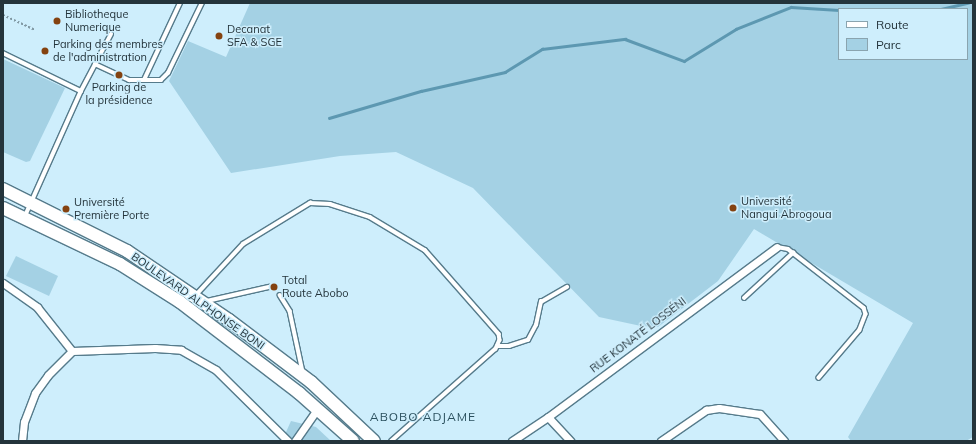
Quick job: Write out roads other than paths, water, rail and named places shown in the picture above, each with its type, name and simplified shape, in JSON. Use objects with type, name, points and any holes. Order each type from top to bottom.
[{"type":"main road","name":"BOULEVARD ALPHONSE BONI","points":[[3,189],[31,201],[127,251],[303,375],[374,441]]},
{"type":"main road","name":"BOULEVARD ALPHONSE BONI","points":[[3,208],[120,264],[149,282],[221,332],[317,408],[353,441]]},
{"type":"street","name":"RUE KONATÉ LOSSÉNI","points":[[512,441],[548,417],[777,247]]},
{"type":"street","points":[[3,283],[37,307],[72,351]]},
{"type":"street","points":[[22,441],[24,422],[35,393],[48,375],[72,351],[154,348],[181,350],[216,370],[288,441]]},
{"type":"street","points":[[295,441],[317,408]]},
{"type":"street","points":[[661,441],[706,410],[719,408],[760,414],[784,441]]},
{"type":"street","points":[[548,417],[570,441]]},
{"type":"lane","points":[[144,80],[180,3]]},
{"type":"lane","points":[[95,64],[129,80],[161,80],[168,73],[202,3]]},
{"type":"lane","points":[[24,217],[81,91],[111,34]]},
{"type":"lane","points":[[3,54],[81,91]]},
{"type":"lane","points":[[198,300],[243,244],[310,203],[320,202],[370,217],[425,250],[499,334],[497,346],[392,441]]},
{"type":"lane","points":[[777,247],[784,247],[793,253],[853,298],[864,308],[866,314],[860,330],[819,378]]},
{"type":"lane","points":[[744,298],[793,253]]},
{"type":"lane","points":[[198,300],[269,287]]},
{"type":"lane","points":[[497,346],[509,346],[528,340],[536,325],[541,302],[567,287]]},
{"type":"lane","points":[[280,295],[290,311],[303,375]]},
{"type":"waterway","points":[[946,8],[968,3]]},
{"type":"waterway","points":[[329,118],[421,91],[505,72],[542,49],[625,39],[684,61],[736,29],[791,7],[838,10]]},
{"type":"place","name":"Bibliotheque Numerique","points":[[57,21]]},
{"type":"place","name":"Decanat SFA & SGE","points":[[219,36]]},
{"type":"place","name":"Parking des membres de l'administration","points":[[45,51]]},
{"type":"place","name":"Parking de la présidence","points":[[119,75]]},
{"type":"place","name":"Université Nangui Abrogoua","points":[[733,208]]},
{"type":"place","name":"Université Première Porte","points":[[66,209]]},
{"type":"place","name":"Total Route Abobo","points":[[274,287]]},
{"type":"district","name":"ABOBO ADJAME","points":[[423,417]]}]
